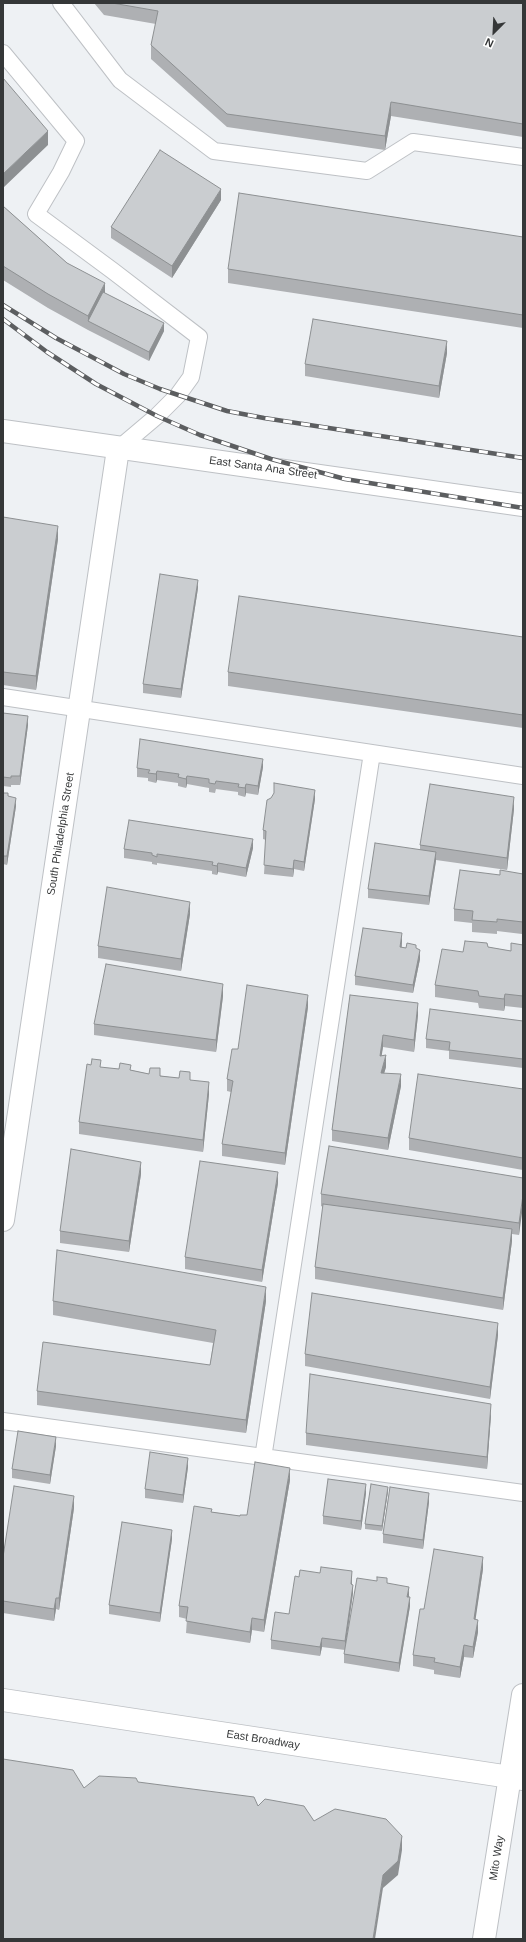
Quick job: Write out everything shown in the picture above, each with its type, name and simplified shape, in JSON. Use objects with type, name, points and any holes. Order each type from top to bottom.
[{"type":"street","name":"East Santa Ana Street","points":[[3,431],[523,505]]},
{"type":"street","name":"South Philadelphia Street","points":[[3,1220],[118,448]]},
{"type":"street","name":"Mito Way","points":[[484,1939],[517,1778],[523,1695]]},
{"type":"street","name":"East Broadway","points":[[3,1700],[517,1778]]},
{"type":"lane","points":[[61,3],[120,80],[214,151],[367,171],[413,142],[523,157]]},
{"type":"lane","points":[[3,53],[76,141],[61,172],[36,214],[199,337],[191,377],[178,395],[162,411],[118,448]]},
{"type":"lane","points":[[3,697],[523,776]]},
{"type":"lane","points":[[263,1458],[372,752]]},
{"type":"lane","points":[[3,1422],[523,1493]]},
{"type":"building","points":[[112,3],[523,3],[523,124],[391,102],[385,136],[227,114],[151,45],[158,11]]},
{"type":"building","points":[[3,78],[48,131],[3,174]]},
{"type":"building","points":[[160,150],[221,189],[172,266],[111,227]]},
{"type":"building","points":[[239,193],[523,237],[523,315],[228,269]]},
{"type":"building","points":[[3,206],[67,263],[105,283],[88,316],[48,294],[3,266]]},
{"type":"building","points":[[103,292],[164,323],[149,352],[88,321]]},
{"type":"building","points":[[313,319],[447,341],[439,386],[305,364]]},
{"type":"building","points":[[3,517],[58,526],[36,676],[3,672]]},
{"type":"building","points":[[160,574],[198,580],[181,689],[143,684]]},
{"type":"building","points":[[239,596],[523,637],[523,715],[228,672]]},
{"type":"building","points":[[3,713],[28,716],[20,776],[11,776],[11,778],[3,777]]},
{"type":"building","points":[[140,739],[263,759],[258,786],[246,784],[245,788],[238,787],[239,784],[216,781],[215,784],[209,783],[209,779],[187,776],[186,779],[178,777],[179,774],[157,771],[156,774],[148,773],[150,770],[137,768]]},
{"type":"building","points":[[274,783],[315,790],[304,862],[294,860],[293,869],[264,865],[266,831],[263,830],[267,800],[271,798],[274,793]]},
{"type":"building","points":[[430,784],[514,797],[507,858],[420,845]]},
{"type":"building","points":[[3,793],[8,793],[8,796],[16,798],[7,856],[3,856]]},
{"type":"building","points":[[129,820],[253,839],[246,868],[218,863],[217,866],[212,865],[213,862],[157,854],[157,857],[152,855],[152,853],[124,849]]},
{"type":"building","points":[[375,843],[436,852],[429,896],[368,889]]},
{"type":"building","points":[[460,870],[500,875],[500,870],[523,874],[523,922],[497,919],[497,922],[472,920],[473,911],[454,909]]},
{"type":"building","points":[[107,887],[190,902],[181,959],[98,946]]},
{"type":"building","points":[[363,928],[402,933],[400,947],[406,948],[407,943],[416,945],[416,948],[420,950],[413,985],[355,976]]},
{"type":"building","points":[[465,941],[487,943],[488,947],[511,951],[511,943],[523,945],[523,996],[505,994],[504,999],[479,996],[478,991],[435,985],[442,949],[463,952]]},
{"type":"building","points":[[106,964],[223,984],[216,1040],[94,1024]]},
{"type":"building","points":[[247,985],[308,995],[285,1153],[222,1144],[233,1081],[227,1079],[232,1049],[238,1049]]},
{"type":"building","points":[[350,995],[418,1003],[414,1040],[383,1035],[380,1056],[386,1055],[381,1073],[401,1074],[388,1138],[332,1130]]},
{"type":"building","points":[[430,1009],[523,1021],[523,1059],[449,1050],[450,1042],[426,1039]]},
{"type":"building","points":[[92,1059],[101,1060],[100,1067],[119,1069],[120,1063],[131,1065],[130,1070],[149,1074],[150,1068],[160,1068],[160,1076],[179,1078],[180,1071],[190,1072],[190,1080],[209,1082],[203,1140],[79,1122],[87,1064],[91,1065]]},
{"type":"building","points":[[418,1074],[523,1089],[523,1158],[409,1138]]},
{"type":"building","points":[[329,1146],[523,1178],[523,1195],[519,1223],[321,1194]]},
{"type":"building","points":[[71,1149],[141,1162],[129,1241],[60,1231]]},
{"type":"building","points":[[200,1161],[278,1172],[262,1270],[185,1257]]},
{"type":"building","points":[[323,1204],[512,1229],[503,1298],[315,1267]]},
{"type":"building","points":[[57,1250],[266,1287],[246,1420],[37,1391],[43,1342],[210,1365],[216,1330],[53,1301]]},
{"type":"building","points":[[312,1293],[498,1323],[490,1387],[305,1354]]},
{"type":"building","points":[[310,1374],[491,1404],[487,1457],[306,1433]]},
{"type":"building","points":[[18,1431],[56,1437],[50,1475],[12,1469]]},
{"type":"building","points":[[150,1452],[188,1458],[183,1495],[145,1489]]},
{"type":"building","points":[[255,1462],[290,1468],[264,1620],[252,1618],[250,1632],[186,1621],[188,1607],[179,1606],[194,1506],[212,1509],[211,1512],[240,1516],[247,1515]]},
{"type":"building","points":[[328,1479],[366,1484],[361,1521],[323,1516]]},
{"type":"building","points":[[371,1484],[388,1487],[382,1526],[365,1524]]},
{"type":"building","points":[[14,1486],[74,1496],[59,1598],[56,1598],[54,1609],[3,1601],[3,1557]]},
{"type":"building","points":[[390,1487],[429,1493],[423,1540],[383,1534]]},
{"type":"building","points":[[122,1522],[172,1530],[160,1613],[109,1605]]},
{"type":"building","points":[[434,1549],[483,1557],[474,1619],[478,1620],[473,1647],[464,1645],[460,1667],[434,1662],[435,1658],[413,1655],[420,1609],[424,1609]]},
{"type":"building","points":[[321,1567],[352,1571],[351,1584],[353,1585],[345,1641],[322,1638],[320,1647],[271,1640],[275,1612],[289,1614],[295,1576],[299,1577],[300,1570],[320,1573]]},
{"type":"building","points":[[377,1577],[387,1578],[387,1583],[409,1587],[407,1597],[410,1597],[399,1663],[344,1654],[357,1578],[377,1581]]},
{"type":"building","points":[[3,1759],[73,1770],[84,1788],[99,1776],[136,1778],[138,1782],[254,1797],[258,1806],[265,1799],[304,1806],[314,1821],[335,1809],[386,1819],[402,1836],[398,1861],[383,1875],[373,1939],[3,1939]]},
{"type":"railway","points":[[3,305],[56,338],[124,374],[160,389],[227,411],[523,458]]},
{"type":"railway","points":[[3,319],[47,352],[96,384],[157,416],[200,435],[271,459],[345,479],[523,508]]}]
